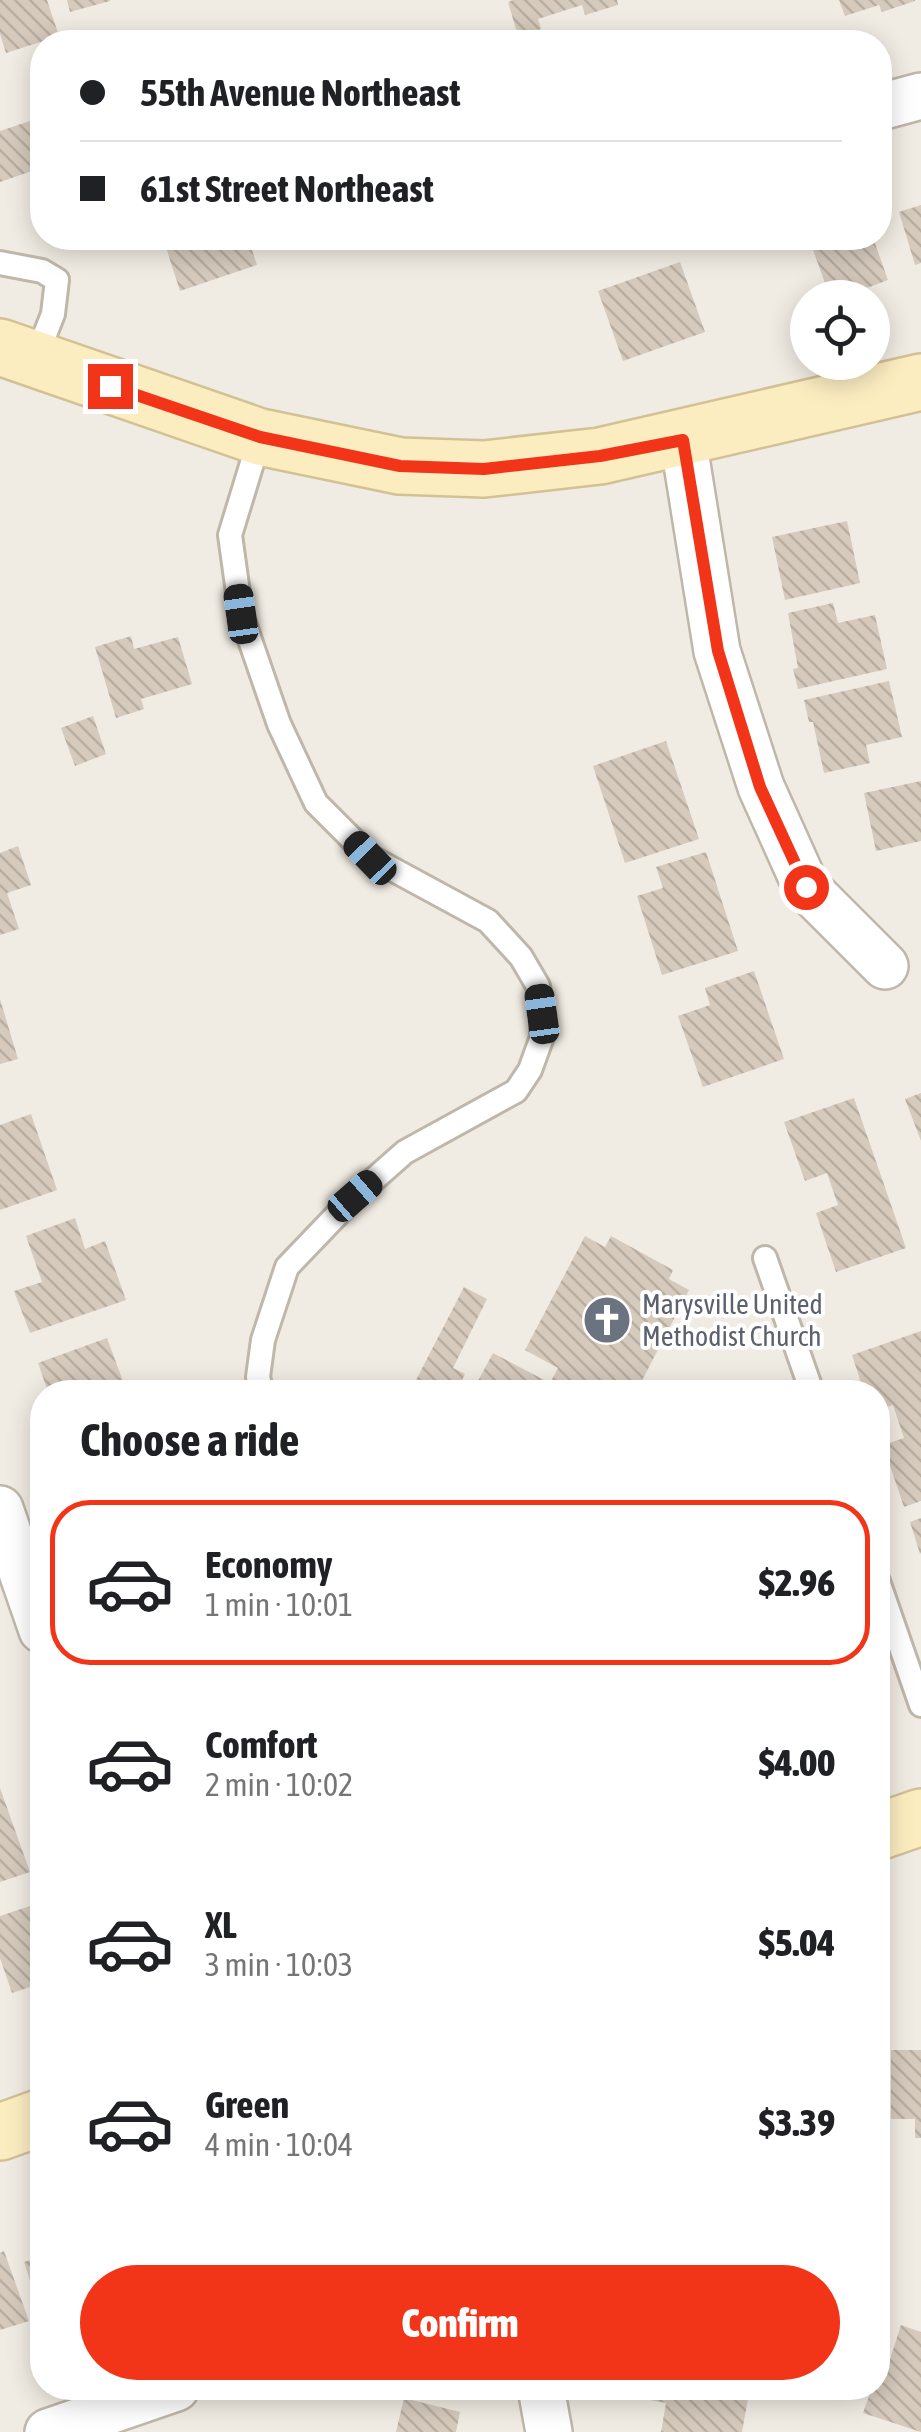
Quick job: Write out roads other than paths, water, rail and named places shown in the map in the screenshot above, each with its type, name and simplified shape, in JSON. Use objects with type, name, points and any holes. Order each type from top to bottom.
[{"type":"street","points":[[892,103],[921,96]]},
{"type":"street","points":[[18,353],[260,437],[400,466],[484,469],[600,456],[683,440],[921,382]]},
{"type":"street","points":[[683,440],[718,651],[760,787],[806,887],[885,966]]},
{"type":"street","points":[[0,1509],[30,1595]]},
{"type":"street","points":[[890,1828],[921,1817]]},
{"type":"street","points":[[0,2132],[30,2121]]},
{"type":"street","points":[[48,2432],[141,2400]]},
{"type":"street","points":[[543,2400],[550,2432]]},
{"type":"lane","points":[[0,263],[53,274],[57,280],[53,314],[18,353]]},
{"type":"lane","points":[[259,1380],[264,1340],[288,1267],[355,1196],[405,1152],[516,1091],[530,1070],[542,1037],[538,986],[521,958],[488,921],[370,858],[316,802],[280,724],[241,614],[230,535],[260,437]]},
{"type":"lane","points":[[764,1258],[808,1380]]},
{"type":"lane","points":[[890,1616],[921,1706]]},
{"type":"place","name":"Marysville United Methodist Church","points":[[607,1320]]}]
